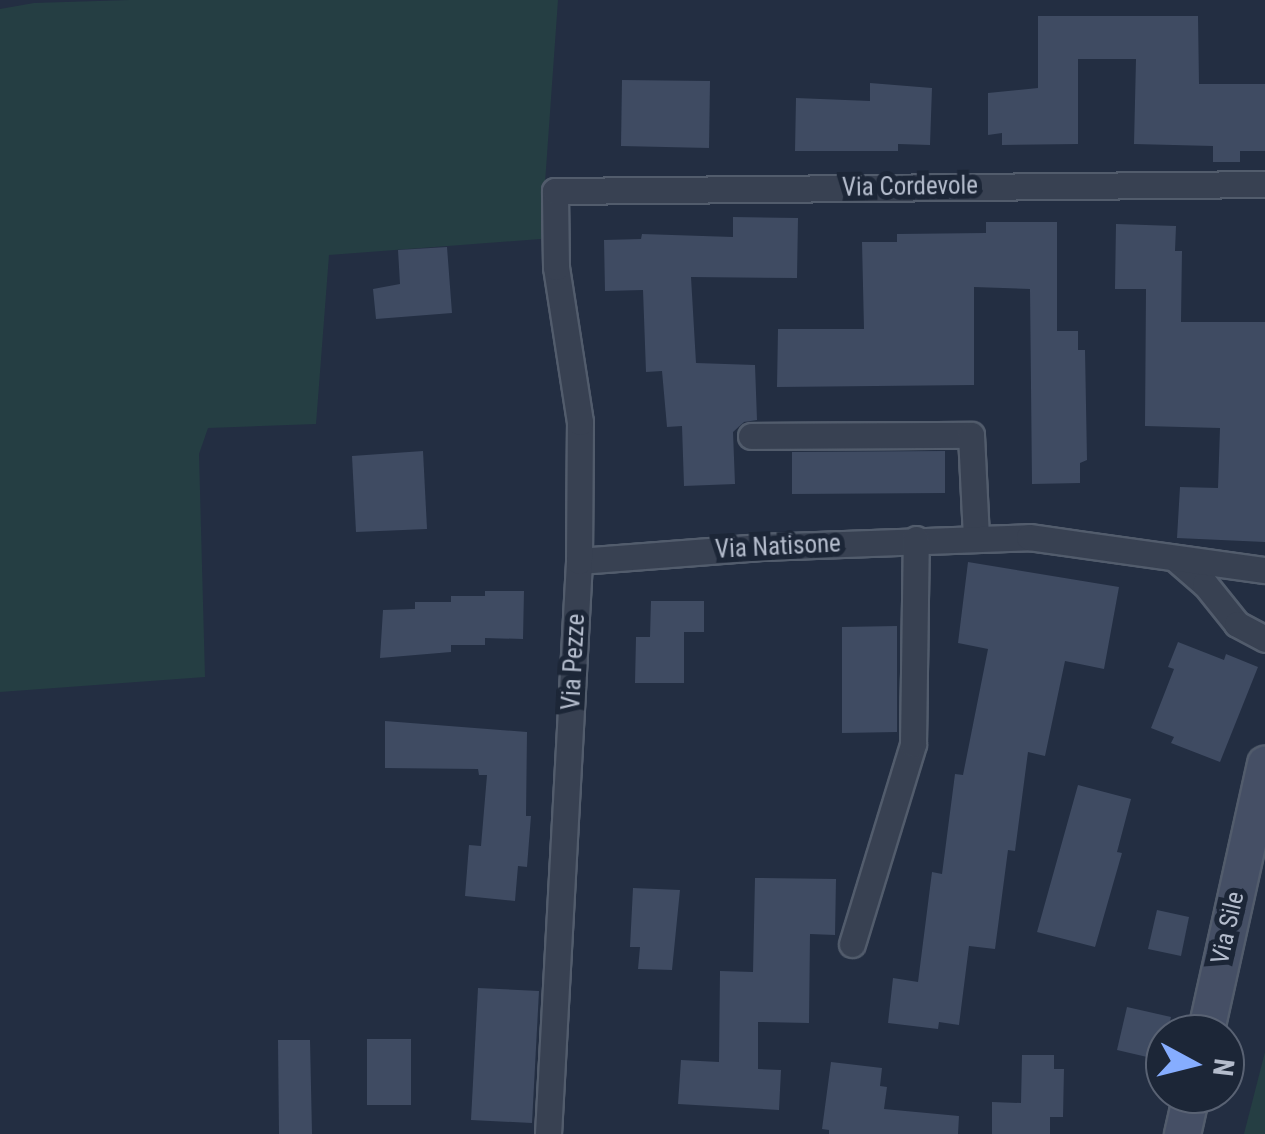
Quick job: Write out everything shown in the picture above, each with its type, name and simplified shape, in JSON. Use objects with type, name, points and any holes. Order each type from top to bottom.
[{"type":"street","name":"Via Cordevole","points":[[555,191],[1265,184]]},
{"type":"street","name":"Via Pezze","points":[[548,1134],[580,561],[580,422],[556,267],[555,191]]},
{"type":"street","points":[[751,436],[971,436],[976,538]]},
{"type":"street","name":"Via Natisone","points":[[580,561],[976,538],[1050,539],[1265,570]]},
{"type":"street","points":[[852,944],[912,744],[916,540]]},
{"type":"street","points":[[1173,557],[1205,584],[1237,624],[1265,639]]},
{"type":"street","name":"Via Sile","points":[[1209,1014],[1265,764]]},
{"type":"green space","points":[[558,0],[541,239],[329,255],[316,424],[208,428],[199,454],[205,677],[0,692],[0,9],[34,3]]},
{"type":"green space","points":[[1265,1052],[1265,1134],[1244,1134],[1245,1130]]},
{"type":"building","points":[[1038,16],[1198,16],[1199,84],[1265,84],[1265,151],[1240,151],[1240,162],[1213,162],[1213,146],[1134,144],[1136,59],[1078,59],[1078,144],[1002,145],[1002,133],[988,135],[988,93],[1038,88]]},
{"type":"building","points":[[622,80],[710,81],[709,148],[621,146]]},
{"type":"building","points":[[870,83],[932,88],[930,145],[898,144],[898,151],[795,151],[796,98],[870,101]]},
{"type":"building","points":[[733,217],[798,218],[797,278],[691,277],[696,363],[755,365],[757,420],[744,422],[733,432],[735,484],[684,486],[682,426],[667,427],[662,371],[646,372],[643,290],[605,291],[604,240],[641,239],[642,234],[733,237]]},
{"type":"building","points":[[986,222],[1057,222],[1057,331],[1078,331],[1078,350],[1085,350],[1087,460],[1080,463],[1080,483],[1032,484],[1030,289],[974,287],[974,385],[777,387],[778,329],[864,329],[862,242],[897,242],[897,234],[986,233]]},
{"type":"building","points":[[1116,224],[1176,226],[1175,251],[1182,251],[1181,322],[1265,322],[1265,542],[1177,538],[1180,487],[1218,488],[1220,428],[1145,426],[1146,289],[1115,289]]},
{"type":"building","points":[[447,247],[452,313],[376,319],[373,289],[400,284],[398,250]]},
{"type":"building","points":[[423,451],[427,529],[356,532],[352,456]]},
{"type":"building","points":[[945,451],[945,493],[792,494],[792,452]]},
{"type":"building","points":[[968,562],[1119,587],[1104,669],[1065,661],[1045,756],[1028,752],[1015,851],[1008,850],[995,949],[969,946],[959,1025],[939,1022],[938,1029],[888,1023],[893,978],[918,982],[932,872],[942,874],[955,774],[963,775],[988,649],[958,643]]},
{"type":"building","points":[[485,591],[524,591],[523,639],[485,638],[485,645],[451,645],[451,652],[380,658],[383,610],[415,609],[415,602],[451,602],[451,596],[485,596]]},
{"type":"building","points":[[651,601],[704,601],[704,632],[684,632],[684,683],[635,683],[636,637],[650,637]]},
{"type":"building","points":[[897,626],[897,732],[842,733],[842,627]]},
{"type":"building","points":[[1178,642],[1224,660],[1226,654],[1258,667],[1220,762],[1171,743],[1174,737],[1151,728],[1174,669],[1168,667]]},
{"type":"building","points":[[385,721],[527,732],[526,816],[531,816],[527,867],[518,866],[515,901],[465,896],[469,845],[481,846],[487,775],[479,775],[478,769],[385,768]]},
{"type":"building","points":[[1078,785],[1131,799],[1117,852],[1122,853],[1095,947],[1037,932]]},
{"type":"building","points":[[755,878],[836,879],[835,935],[810,934],[809,1023],[758,1022],[758,1069],[781,1070],[779,1110],[678,1104],[681,1060],[719,1062],[720,971],[753,972]]},
{"type":"building","points":[[633,888],[680,890],[672,970],[638,969],[640,947],[630,947]]},
{"type":"building","points":[[1157,910],[1189,917],[1181,956],[1148,949]]},
{"type":"building","points":[[478,988],[539,991],[532,1123],[471,1120]]},
{"type":"building","points":[[1127,1007],[1158,1014],[1145,1014],[1145,1057],[1117,1050]]},
{"type":"building","points":[[367,1039],[411,1039],[411,1105],[367,1105]]},
{"type":"building","points":[[278,1040],[310,1040],[312,1134],[279,1134]]},
{"type":"building","points":[[1022,1055],[1054,1055],[1054,1069],[1064,1069],[1063,1117],[1050,1117],[1050,1134],[992,1134],[992,1102],[1021,1103]]},
{"type":"building","points":[[831,1062],[882,1068],[880,1086],[887,1087],[884,1109],[959,1116],[958,1134],[829,1134],[829,1130],[822,1129]]}]
